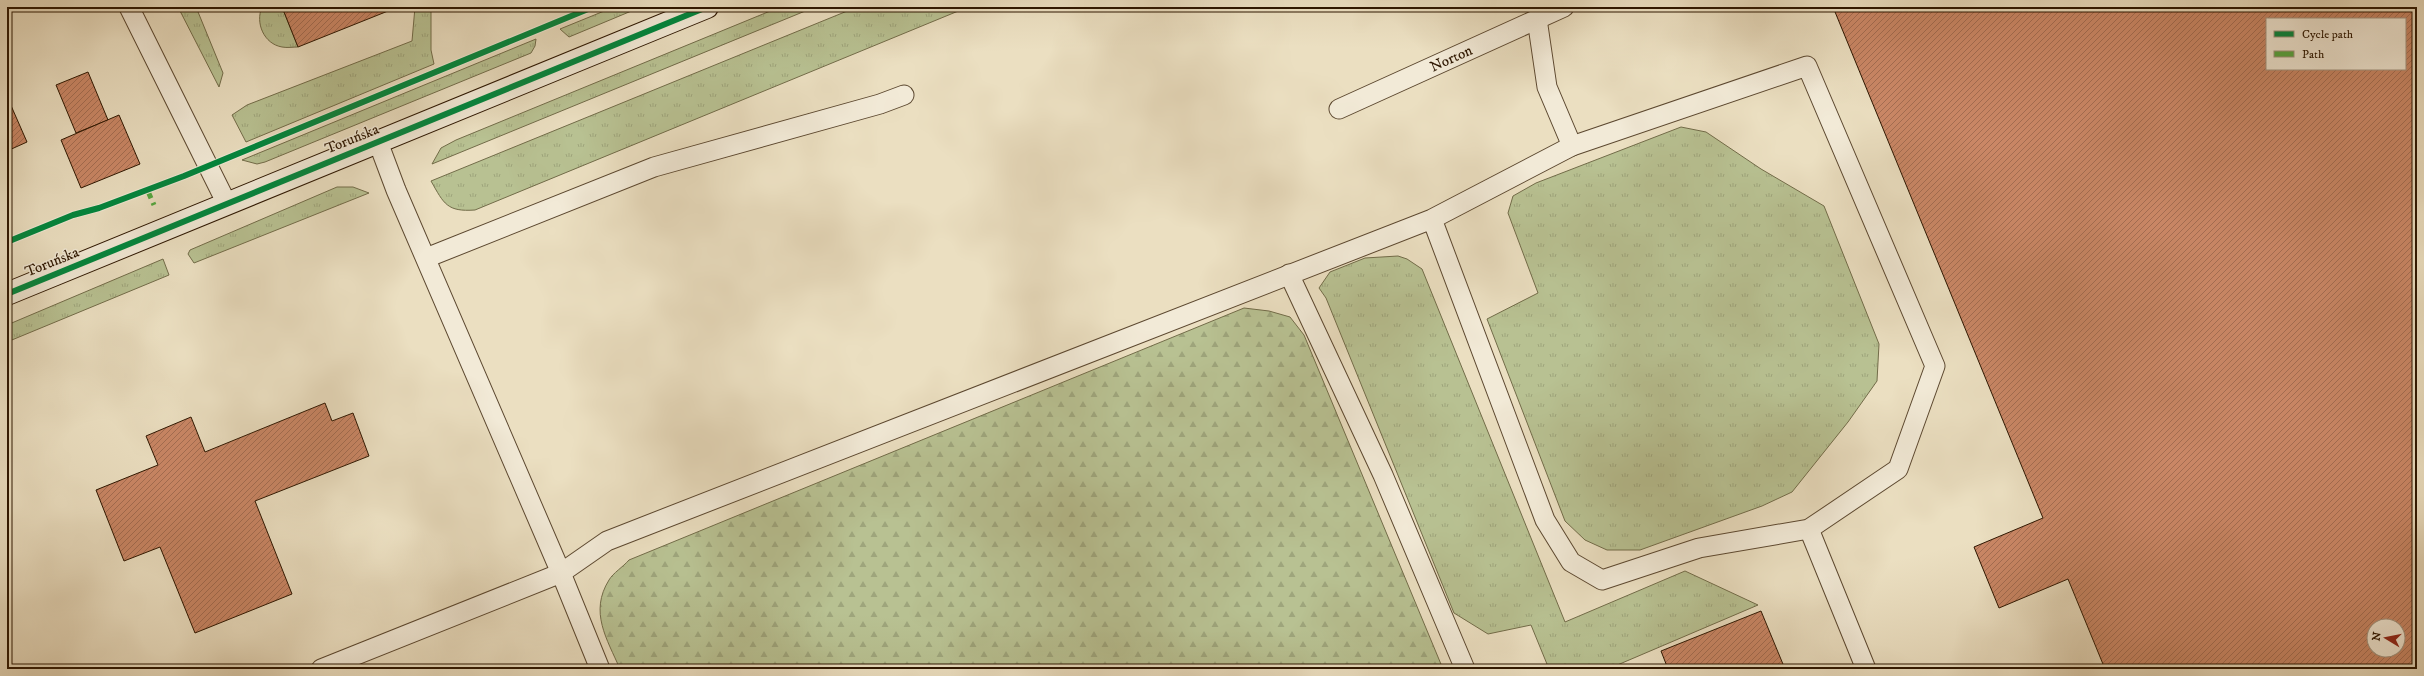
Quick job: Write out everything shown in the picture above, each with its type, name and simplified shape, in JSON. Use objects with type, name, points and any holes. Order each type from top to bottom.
[{"type":"street","name":"Toruńska","points":[[7,294],[707,7]]},
{"type":"lane","points":[[129,7],[228,204]]},
{"type":"lane","name":"Norton","points":[[1339,109],[1564,7]]},
{"type":"lane","points":[[1537,20],[1547,87],[1572,146]]},
{"type":"lane","points":[[321,669],[561,572],[607,541],[1432,219],[1572,146],[1807,66],[1935,366],[1898,469],[1809,529],[1699,548],[1602,580],[1570,562],[1545,520],[1432,219]]},
{"type":"lane","points":[[426,258],[654,167],[880,104],[904,95]]},
{"type":"lane","points":[[378,142],[426,258],[561,572],[600,669]]},
{"type":"lane","points":[[1289,274],[1384,475],[1465,669]]},
{"type":"lane","points":[[1809,529],[1866,669]]},
{"type":"green space","points":[[178,7],[196,7],[223,73],[219,87]]},
{"type":"green space","points":[[262,7],[282,7],[298,47],[282,47],[270,42],[261,26],[260,13]]},
{"type":"green space","points":[[415,7],[431,7],[431,50],[434,64],[246,142],[232,115],[247,105],[412,41]]},
{"type":"green space","points":[[614,7],[641,7],[569,37],[560,29]]},
{"type":"green space","points":[[780,7],[815,7],[432,164],[441,148],[456,140]]},
{"type":"green space","points":[[857,7],[968,7],[475,210],[458,210],[447,205],[439,196],[431,181]]},
{"type":"green space","points":[[536,39],[535,46],[531,53],[265,162],[257,164],[242,160]]},
{"type":"green space","points":[[1681,127],[1706,132],[1761,169],[1824,206],[1879,344],[1877,381],[1848,422],[1792,492],[1762,506],[1640,550],[1607,550],[1585,540],[1565,521],[1487,319],[1538,293],[1508,213],[1513,196],[1536,183]]},
{"type":"green space","points":[[337,187],[353,187],[369,193],[194,263],[188,254],[190,250]]},
{"type":"green space","points":[[1398,256],[1407,259],[1422,269],[1565,622],[1685,571],[1758,605],[1608,669],[1549,669],[1531,625],[1488,634],[1454,613],[1326,298],[1319,288],[1330,272],[1365,258]]},
{"type":"green space","points":[[163,259],[169,275],[7,342],[7,325]]},
{"type":"green space","points":[[1244,308],[1269,311],[1290,317],[1304,335],[1443,669],[620,669],[602,625],[600,603],[603,592],[609,580],[629,560]]},
{"type":"building","points":[[282,7],[398,7],[298,47]]},
{"type":"building","points":[[1833,7],[2417,7],[2417,669],[2105,669],[2068,579],[1999,608],[1974,547],[2043,518]]},
{"type":"building","points":[[88,72],[108,120],[76,133],[56,85]]},
{"type":"building","points":[[9,101],[27,142],[7,151],[7,102]]},
{"type":"building","points":[[119,115],[140,164],[81,188],[61,140]]},
{"type":"building","points":[[325,403],[332,421],[353,413],[369,456],[255,501],[292,594],[195,633],[160,547],[124,561],[96,490],[158,465],[146,436],[191,417],[205,452]]},
{"type":"building","points":[[1761,611],[1785,669],[1668,669],[1661,651]]},
{"type":"marked path","points":[[147,189],[154,205]]},
{"type":"cycle path","points":[[7,242],[73,215],[99,208],[184,176],[593,7]]},
{"type":"cycle path","points":[[7,294],[707,7]]}]
